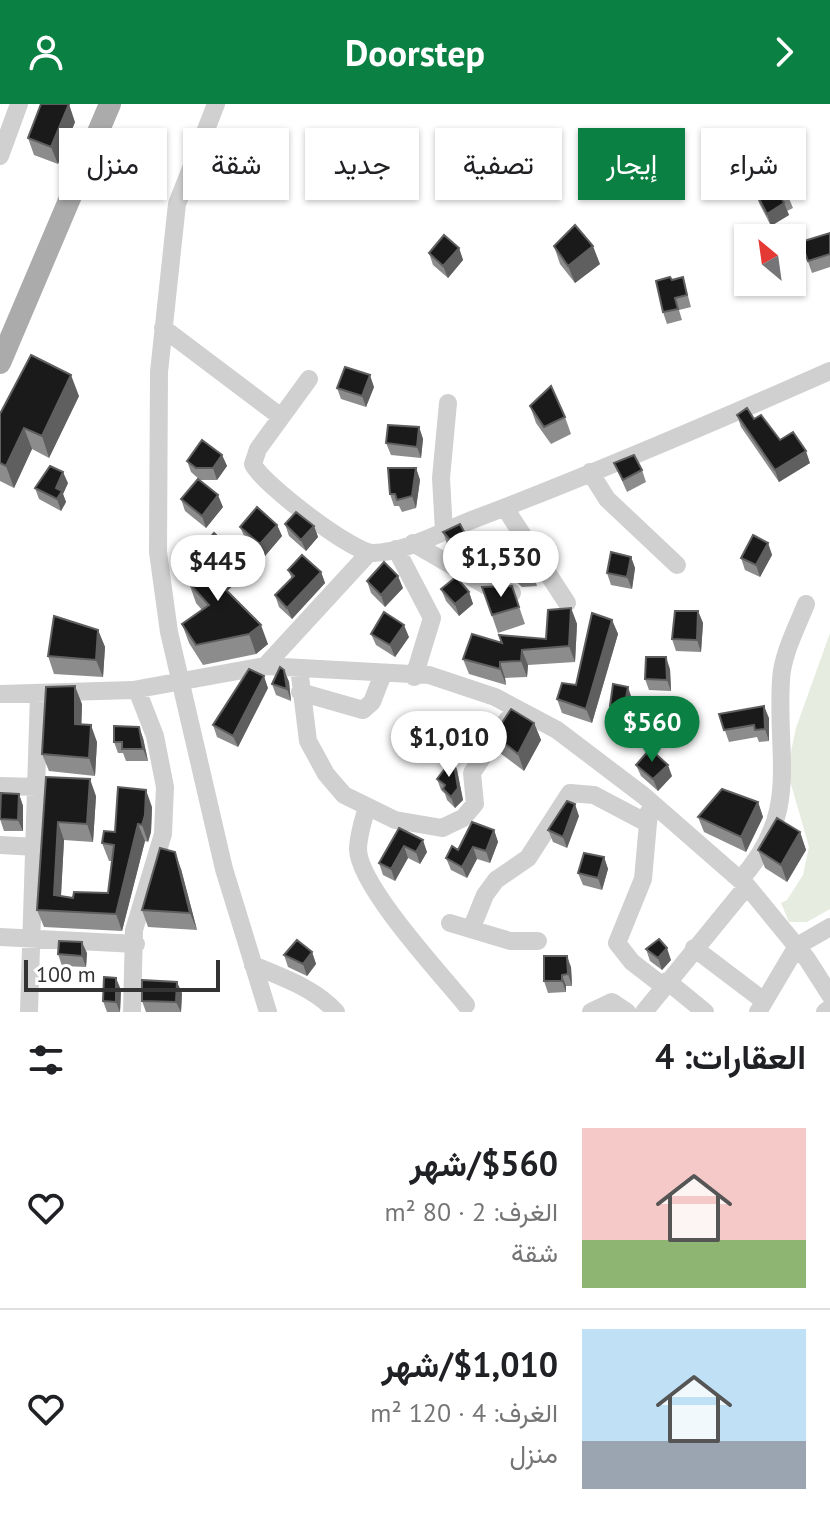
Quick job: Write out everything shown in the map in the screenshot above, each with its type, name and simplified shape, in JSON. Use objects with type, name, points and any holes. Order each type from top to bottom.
[{"type":"main road","points":[[0,329],[97,104]]},
{"type":"main road","points":[[0,363],[110,104]]},
{"type":"street","points":[[0,156],[19,104]]},
{"type":"street","points":[[216,104],[177,204],[163,328],[158,552],[169,632],[224,869],[268,1012]]},
{"type":"street","points":[[163,328],[281,417]]},
{"type":"street","points":[[265,666],[369,553],[405,546],[505,508],[830,371]]},
{"type":"street","points":[[309,379],[253,457],[256,470],[331,531],[369,553]]},
{"type":"street","points":[[444,531],[441,478],[448,403]]},
{"type":"street","points":[[590,472],[607,499],[677,565]]},
{"type":"street","points":[[505,508],[567,603]]},
{"type":"street","points":[[405,546],[512,593]]},
{"type":"street","points":[[405,546],[431,611],[430,630],[414,677]]},
{"type":"street","points":[[644,1012],[743,883],[772,837],[781,800],[780,677],[806,604]]},
{"type":"street","points":[[0,694],[141,689],[265,666],[441,678],[515,708],[557,730],[650,802],[743,883],[828,988]]},
{"type":"street","points":[[299,668],[308,741],[316,758],[344,795],[395,820],[451,827],[475,804],[472,773],[515,708]]},
{"type":"street","points":[[300,692],[363,710],[372,702],[383,674]]},
{"type":"street","points":[[132,1012],[134,930],[163,834],[165,787],[155,736],[141,689]]},
{"type":"street","points":[[29,1012],[34,939],[39,694]]},
{"type":"street","points":[[0,786],[38,787]]},
{"type":"street","points":[[472,927],[490,888],[528,858],[570,793],[594,795],[647,823]]},
{"type":"street","points":[[650,802],[643,879],[617,943],[632,962],[705,1012]]},
{"type":"street","points":[[367,807],[358,849],[362,869],[375,891],[466,1005]]},
{"type":"street","points":[[0,845],[36,847]]},
{"type":"street","points":[[450,923],[472,927],[510,941],[538,941]]},
{"type":"street","points":[[694,948],[761,1006],[797,946],[830,927]]},
{"type":"street","points":[[0,937],[136,944]]},
{"type":"street","points":[[253,965],[327,1001],[336,1012]]},
{"type":"street","points":[[591,1012],[612,1002],[627,1012]]},
{"type":"street","points":[[825,1012],[830,1008]]},
{"type":"shaded area","points":[[830,633],[830,909],[807,922],[789,922],[781,903],[787,900],[803,875],[809,847],[787,770],[796,728]]},
{"type":"building","points":[[41,104],[69,104],[51,147],[28,138]]},
{"type":"building","points":[[760,200],[782,200],[784,203],[767,214]]},
{"type":"building","points":[[575,225],[593,246],[568,266],[554,246]]},
{"type":"building","points":[[830,233],[830,254],[808,261],[806,240]]},
{"type":"building","points":[[444,235],[459,248],[443,266],[429,253]]},
{"type":"building","points":[[670,277],[672,280],[683,277],[687,295],[675,298],[678,309],[663,312],[656,281]]},
{"type":"building","points":[[31,355],[71,375],[42,436],[24,428],[6,466],[0,463],[0,414]]},
{"type":"building","points":[[345,367],[370,375],[362,396],[337,388]]},
{"type":"building","points":[[551,386],[565,417],[544,427],[530,406]]},
{"type":"building","points":[[747,408],[754,419],[761,415],[780,440],[793,432],[806,451],[775,470],[737,415]]},
{"type":"building","points":[[388,425],[419,427],[417,447],[386,443]]},
{"type":"building","points":[[202,440],[222,455],[213,468],[196,468],[187,461]]},
{"type":"building","points":[[634,455],[642,470],[623,480],[614,463]]},
{"type":"building","points":[[50,466],[63,472],[56,488],[62,491],[57,499],[35,488]]},
{"type":"building","points":[[388,468],[416,468],[412,496],[397,500],[395,494],[390,494]]},
{"type":"building","points":[[198,479],[218,495],[202,516],[181,499]]},
{"type":"building","points":[[257,507],[277,525],[260,544],[240,527]]},
{"type":"building","points":[[296,512],[314,526],[301,540],[285,524]]},
{"type":"building","points":[[460,524],[467,537],[453,543],[443,532]]},
{"type":"building","points":[[214,533],[233,552],[227,560],[229,563],[213,577],[261,625],[249,634],[196,645],[182,624],[209,605],[189,583],[217,560],[203,546]]},
{"type":"building","points":[[753,535],[768,543],[756,565],[741,558]]},
{"type":"building","points":[[611,552],[631,557],[627,577],[607,573]]},
{"type":"building","points":[[524,554],[533,574],[518,575],[507,565],[514,564],[513,555]]},
{"type":"building","points":[[302,555],[321,572],[287,608],[275,595],[294,576],[288,570]]},
{"type":"building","points":[[384,562],[398,576],[381,595],[367,581]]},
{"type":"building","points":[[456,577],[469,592],[455,604],[441,589]]},
{"type":"building","points":[[512,586],[519,607],[492,615],[482,587]]},
{"type":"building","points":[[571,608],[569,646],[522,650],[521,661],[500,662],[500,669],[463,659],[472,634],[502,643],[499,635],[546,639],[548,610]]},
{"type":"building","points":[[675,611],[698,611],[697,640],[672,639]]},
{"type":"building","points":[[384,612],[404,625],[390,645],[371,634]]},
{"type":"building","points":[[592,613],[612,620],[586,709],[557,699],[562,683],[576,685]]},
{"type":"building","points":[[54,616],[98,630],[96,660],[48,656]]},
{"type":"building","points":[[646,657],[666,657],[667,680],[645,679]]},
{"type":"building","points":[[280,667],[284,670],[287,689],[272,684]]},
{"type":"building","points":[[249,669],[264,676],[233,736],[213,725]]},
{"type":"building","points":[[613,684],[628,687],[624,709],[610,706]]},
{"type":"building","points":[[75,686],[75,724],[91,725],[89,758],[42,754],[46,687]]},
{"type":"building","points":[[764,706],[765,729],[755,730],[754,725],[724,730],[719,714]]},
{"type":"building","points":[[511,709],[534,723],[518,754],[494,735]]},
{"type":"building","points":[[114,726],[139,727],[143,749],[122,749],[122,742],[114,742]]},
{"type":"building","points":[[650,749],[668,765],[653,779],[636,765]]},
{"type":"building","points":[[453,758],[458,788],[451,797],[443,789],[445,785],[437,779]]},
{"type":"building","points":[[46,777],[90,779],[87,824],[58,822],[54,895],[73,898],[74,892],[108,893],[114,845],[102,843],[104,831],[115,832],[118,787],[146,790],[145,815],[142,825],[138,824],[116,914],[37,910]]},
{"type":"building","points":[[722,789],[758,802],[741,837],[698,817]]},
{"type":"building","points":[[1,793],[19,794],[18,820],[0,819]]},
{"type":"building","points":[[567,801],[575,804],[563,837],[548,830]]},
{"type":"building","points":[[777,818],[800,832],[781,865],[758,850]]},
{"type":"building","points":[[472,822],[494,830],[486,851],[473,847],[462,867],[446,858],[452,846],[458,850]]},
{"type":"building","points":[[399,828],[423,840],[416,852],[404,846],[391,869],[379,863]]},
{"type":"building","points":[[160,848],[175,852],[190,913],[142,910]]},
{"type":"building","points":[[584,853],[604,857],[598,878],[578,873]]},
{"type":"building","points":[[659,939],[667,948],[658,958],[646,949]]},
{"type":"building","points":[[297,940],[312,952],[303,964],[284,955]]},
{"type":"building","points":[[59,941],[82,942],[82,956],[58,954]]},
{"type":"building","points":[[544,956],[567,956],[568,974],[562,975],[562,981],[544,981]]},
{"type":"building","points":[[104,977],[116,978],[116,1002],[103,1001]]},
{"type":"building","points":[[142,980],[177,982],[176,1002],[142,1001]]}]
